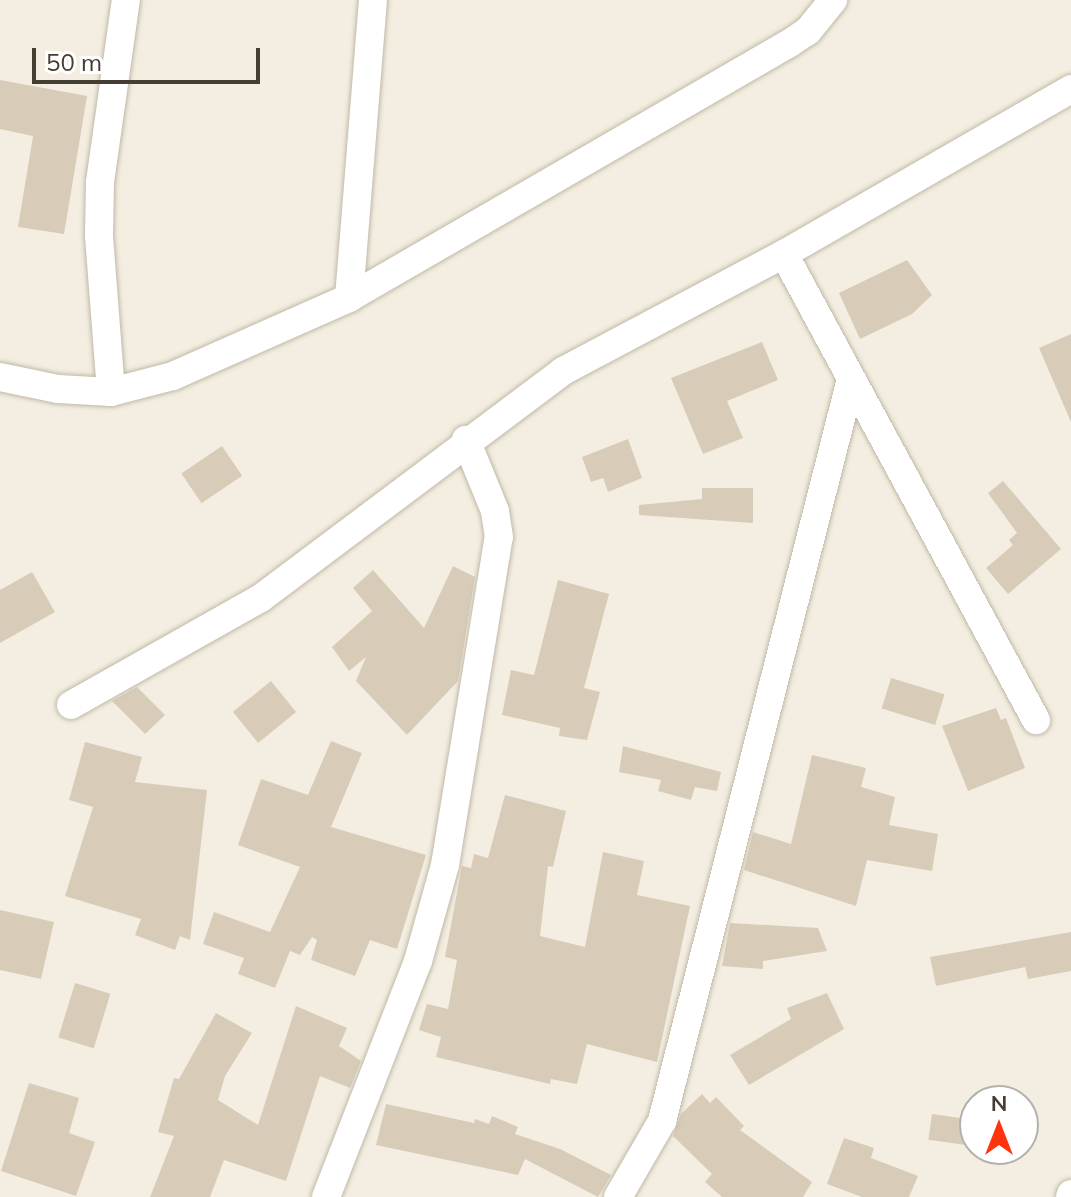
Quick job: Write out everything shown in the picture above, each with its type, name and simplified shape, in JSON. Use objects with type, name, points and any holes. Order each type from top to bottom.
[{"type":"street","points":[[111,392],[99,235],[100,182],[126,0]]},
{"type":"street","points":[[349,298],[373,0]]},
{"type":"street","points":[[0,377],[58,389],[111,392],[173,376],[349,298],[790,43],[808,31],[833,0]]},
{"type":"street","points":[[71,705],[261,598],[322,557],[466,440],[563,371],[784,254],[1071,89]]},
{"type":"street","points":[[784,254],[850,383],[1036,720]]},
{"type":"street","points":[[618,1197],[662,1121],[850,383]]},
{"type":"street","points":[[326,1197],[418,961],[445,865],[499,537],[495,511],[466,440]]},
{"type":"building","points":[[0,80],[87,96],[64,234],[18,227],[33,136],[0,129]]},
{"type":"building","points":[[907,260],[932,295],[912,314],[860,339],[839,293]]},
{"type":"building","points":[[1071,334],[1071,422],[1039,348]]},
{"type":"building","points":[[762,342],[778,380],[727,401],[743,438],[703,454],[671,378]]},
{"type":"building","points":[[628,439],[642,478],[608,492],[603,478],[591,482],[582,457]]},
{"type":"building","points":[[222,446],[242,476],[202,503],[181,473]]},
{"type":"building","points":[[1003,481],[1061,549],[1008,594],[986,568],[1013,545],[1009,540],[1017,533],[988,493]]},
{"type":"building","points":[[702,488],[753,488],[753,523],[639,515],[639,505],[702,499]]},
{"type":"building","points":[[453,566],[475,577],[458,681],[407,735],[356,681],[366,657],[349,671],[332,647],[372,611],[353,588],[373,570],[424,628]]},
{"type":"building","points":[[32,572],[55,612],[0,643],[0,590]]},
{"type":"building","points":[[558,580],[609,594],[584,688],[600,692],[587,740],[559,736],[560,728],[502,715],[511,670],[534,675]]},
{"type":"building","points":[[891,678],[945,694],[935,725],[882,709]]},
{"type":"building","points":[[271,681],[296,712],[258,743],[233,712]]},
{"type":"building","points":[[137,687],[165,715],[145,734],[112,701]]},
{"type":"building","points":[[996,708],[1001,720],[1006,718],[1025,768],[968,791],[942,726]]},
{"type":"building","points":[[331,741],[362,753],[331,827],[426,855],[397,949],[370,940],[355,976],[311,960],[317,940],[312,937],[300,955],[290,951],[275,988],[238,974],[244,958],[203,944],[214,912],[270,932],[300,867],[238,845],[261,779],[308,795]]},
{"type":"building","points":[[85,742],[142,757],[135,782],[207,790],[190,940],[180,936],[175,950],[135,935],[141,919],[65,896],[93,807],[69,800]]},
{"type":"building","points":[[623,746],[721,772],[717,791],[695,787],[691,800],[658,791],[661,780],[619,772]]},
{"type":"building","points":[[812,755],[866,768],[861,787],[895,797],[889,825],[938,834],[932,871],[867,860],[856,906],[744,870],[753,832],[791,844]]},
{"type":"building","points":[[505,795],[566,811],[553,867],[548,866],[540,936],[585,947],[603,852],[644,861],[637,895],[690,906],[657,1062],[587,1044],[577,1084],[551,1079],[550,1084],[436,1057],[441,1037],[419,1030],[427,1004],[448,1009],[457,960],[445,957],[462,866],[471,868],[474,854],[488,858]]},
{"type":"building","points":[[0,910],[54,922],[41,979],[0,970]]},
{"type":"building","points":[[730,923],[818,928],[827,951],[763,961],[763,969],[722,966]]},
{"type":"building","points":[[1071,932],[1071,971],[1028,979],[1025,967],[936,986],[930,957]]},
{"type":"building","points":[[75,983],[110,994],[94,1048],[58,1038]]},
{"type":"building","points":[[827,993],[844,1029],[749,1085],[730,1055],[791,1019],[787,1008]]},
{"type":"building","points":[[296,1006],[347,1028],[339,1046],[361,1061],[350,1088],[320,1076],[286,1181],[224,1160],[210,1197],[150,1197],[174,1136],[158,1132],[174,1078],[179,1079],[216,1013],[252,1033],[225,1076],[218,1100],[258,1125]]},
{"type":"building","points":[[29,1083],[79,1098],[69,1133],[95,1142],[76,1196],[1,1171]]},
{"type":"building","points":[[702,1094],[710,1103],[716,1097],[744,1126],[740,1130],[812,1182],[803,1197],[722,1197],[705,1182],[712,1174],[673,1136],[681,1114]]},
{"type":"building","points":[[386,1104],[474,1123],[475,1119],[489,1124],[492,1116],[518,1127],[515,1134],[560,1149],[611,1175],[598,1197],[525,1159],[518,1175],[376,1145]]},
{"type":"building","points":[[932,1114],[959,1118],[959,1144],[928,1140]]},
{"type":"building","points":[[844,1138],[874,1148],[871,1158],[918,1176],[909,1197],[862,1197],[827,1184]]}]
